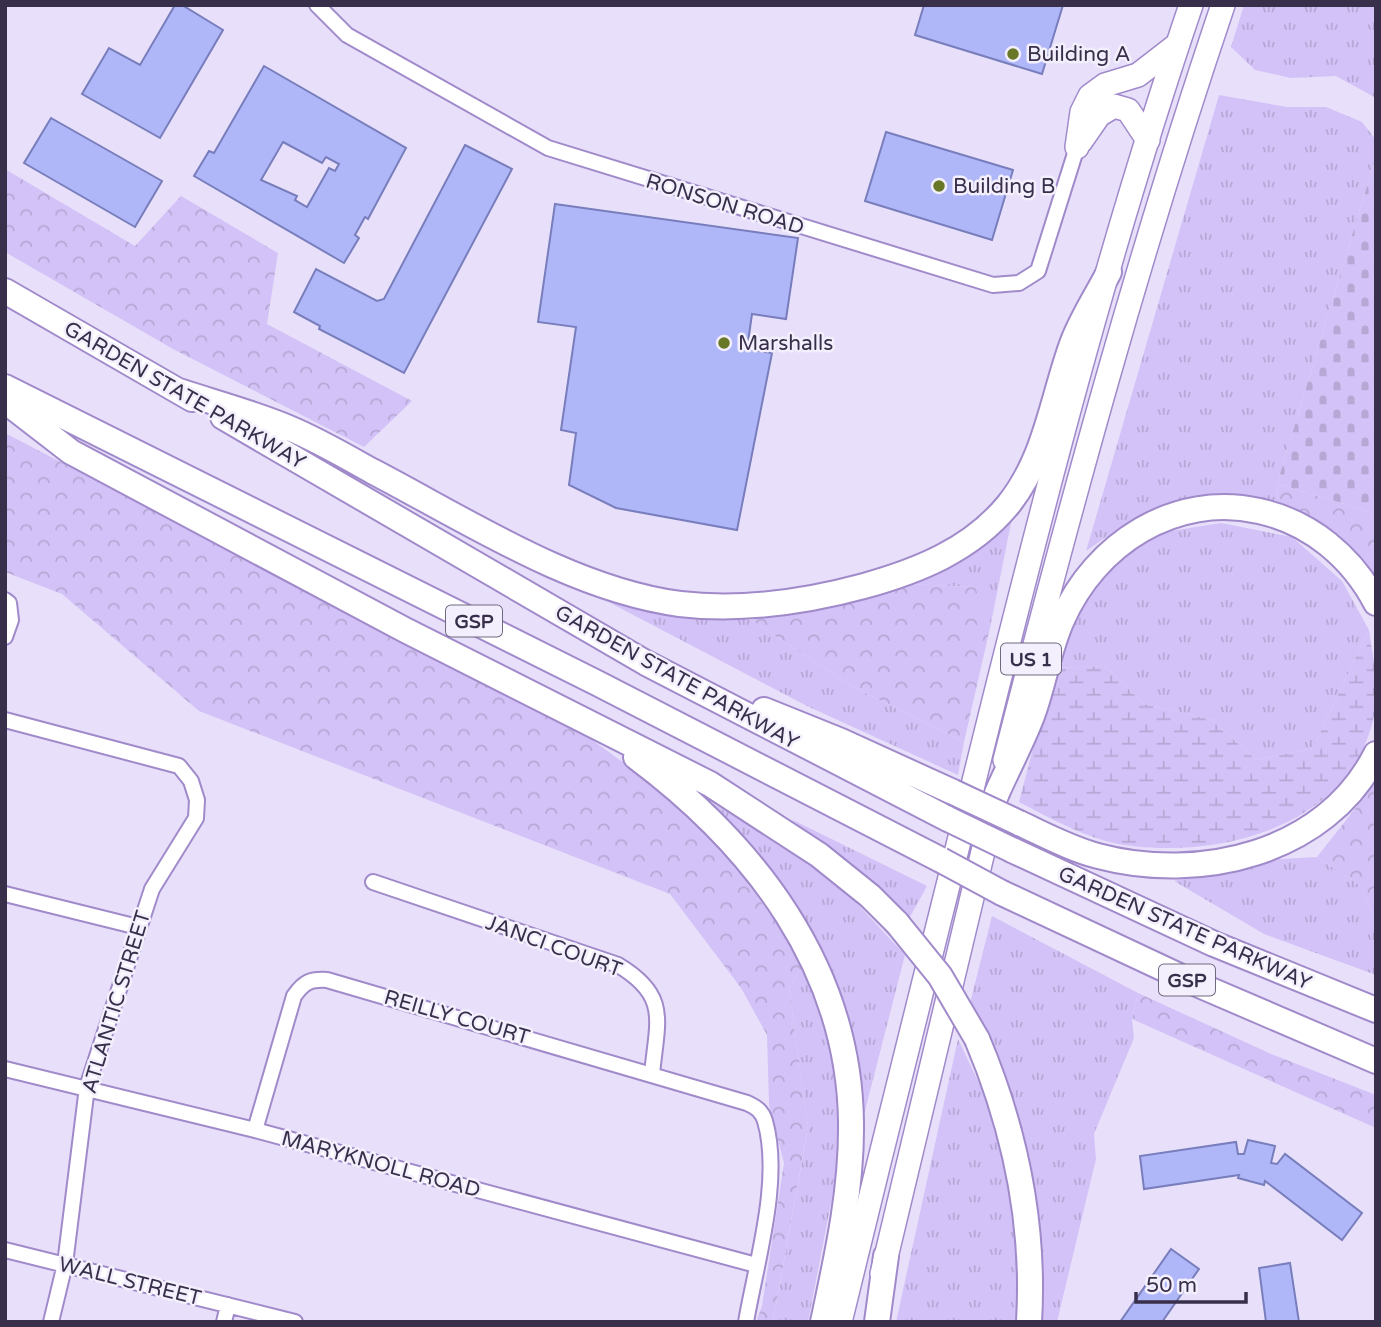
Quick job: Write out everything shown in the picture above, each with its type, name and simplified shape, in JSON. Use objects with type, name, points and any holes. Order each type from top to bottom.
[{"type":"highway","name":"US 1","points":[[841,1322],[1021,588],[1109,272],[1191,5]]},
{"type":"highway","name":"US 1","points":[[886,1256],[997,793],[1103,394],[1223,5]]},
{"type":"highway","points":[[1077,147],[1082,112],[1090,96],[1105,86],[1138,75],[1178,44]]},
{"type":"highway","points":[[1077,147],[1099,115],[1114,106],[1128,110],[1148,140]]},
{"type":"highway","points":[[179,391],[289,428],[550,563],[613,587],[657,599],[698,605],[796,600],[846,591],[915,569],[963,545],[1000,514],[1036,459],[1072,342],[1109,272]]},
{"type":"highway","name":"GARDEN STATE PARKWAY","points":[[5,291],[646,663],[1012,850],[1214,944],[1376,1010]]},
{"type":"highway","name":"GARDEN STATE PARKWAY","points":[[5,387],[587,678],[1002,893],[1192,982],[1376,1060]]},
{"type":"highway","points":[[5,401],[71,452],[405,630],[605,732],[671,762],[789,834],[870,896],[897,923],[940,976],[976,1039],[996,1083],[1019,1167],[1030,1253],[1029,1322]]},
{"type":"highway","points":[[997,793],[1032,715],[1054,640],[1073,597],[1089,572],[1104,558],[1155,522],[1184,512],[1216,508],[1274,514],[1307,529],[1334,550],[1357,572],[1376,603]]},
{"type":"highway","points":[[646,663],[841,741],[1078,849],[1117,860],[1159,866],[1224,861],[1272,847],[1315,825],[1355,788],[1376,754]]},
{"type":"highway","points":[[605,732],[688,798],[736,845],[795,925],[825,987],[844,1053],[851,1123],[845,1205],[823,1322]]},
{"type":"highway","points":[[874,1322],[886,1256]]},
{"type":"street","name":"RONSON ROAD","points":[[317,5],[348,34],[548,148],[993,285],[1019,283],[1038,271],[1077,147]]},
{"type":"street","points":[[5,600],[9,603],[11,620],[5,637]]},
{"type":"street","name":"ATLANTIC STREET","points":[[5,720],[179,766],[191,780],[197,800],[196,818],[152,889],[86,1087],[65,1264],[51,1322]]},
{"type":"street","name":"JANCI COURT","points":[[373,882],[618,965],[634,975],[646,984],[658,1014],[652,1074]]},
{"type":"street","points":[[5,894],[138,927]]},
{"type":"street","name":"REILLY COURT","points":[[255,1130],[294,996],[303,983],[313,979],[327,979],[652,1074],[759,1109],[765,1120],[770,1176],[756,1265]]},
{"type":"street","name":"MARYKNOLL ROAD","points":[[5,1069],[255,1130],[756,1265]]},
{"type":"street","name":"WALL STREET","points":[[5,1250],[295,1322]]},
{"type":"street","points":[[746,1322],[756,1265]]},
{"type":"street","points":[[224,1322],[229,1305]]},
{"type":"green space","points":[[1244,5],[1376,5],[1376,98],[1336,76],[1291,78],[1255,70],[1231,47]]},
{"type":"green space","points":[[1219,95],[1287,107],[1326,107],[1362,122],[1376,140],[1376,156],[1277,484],[1278,509],[1227,494],[1202,495],[1149,512],[1086,551]]},
{"type":"green space","points":[[1376,156],[1376,522],[1365,510],[1277,484]]},
{"type":"green space","points":[[5,169],[135,246],[181,196],[278,253],[267,324],[412,401],[364,447],[173,349],[5,252]]},
{"type":"green space","points":[[5,433],[588,737],[674,799],[724,851],[805,962],[789,988],[808,1127],[773,1322],[756,1322],[762,1306],[784,1163],[769,1105],[767,1035],[741,988],[670,894],[199,711],[62,594],[5,572]]},
{"type":"green space","points":[[1277,484],[1365,510],[1376,522],[1376,581],[1278,509]]},
{"type":"green space","points":[[1013,513],[990,628],[974,587],[905,584]]},
{"type":"green space","points":[[1221,523],[1292,537],[1342,581],[1369,630],[1313,748],[1256,760],[1212,720],[1144,704],[1105,666],[1054,668],[1097,576],[1158,533]]},
{"type":"green space","points":[[905,584],[975,587],[990,628],[964,742],[855,688],[751,620]]},
{"type":"green space","points":[[599,597],[751,620],[855,688],[964,742],[958,775],[807,706]]},
{"type":"green space","points":[[1369,630],[1377,695],[1365,744],[1346,776],[1319,803],[1286,823],[1250,837],[1211,845],[1171,848],[1132,846],[1088,835],[1019,802],[1054,668],[1105,666],[1144,704],[1212,720],[1256,760],[1313,748]]},
{"type":"green space","points":[[1376,782],[1376,924],[1361,886],[1317,857]]},
{"type":"green space","points":[[702,797],[770,837],[839,884],[905,955],[859,1134],[848,1037]]},
{"type":"green space","points":[[791,819],[927,886],[910,917]]},
{"type":"green space","points":[[1317,857],[1361,886],[1376,924],[1376,975],[1264,934],[1174,881],[1262,860]]},
{"type":"green space","points":[[992,916],[1138,993],[1132,1019],[1134,1038],[1094,1134],[1096,1159],[1057,1322],[1039,1322],[1039,1308],[969,1007]]},
{"type":"green space","points":[[805,962],[831,1039],[838,1122],[836,1177],[808,1322],[773,1322],[808,1128],[789,988]]},
{"type":"green space","points":[[1138,993],[1269,1053],[1376,1095],[1376,1128],[1132,1019]]},
{"type":"green space","points":[[958,1039],[998,1123],[1012,1203],[1020,1305],[1018,1322],[896,1322]]},
{"type":"building","points":[[175,5],[182,5],[223,30],[160,138],[82,94],[109,48],[140,65]]},
{"type":"building","name":"Building A","points":[[924,5],[1063,5],[1042,74],[915,35]]},
{"type":"building","points":[[264,66],[406,148],[368,219],[365,217],[355,235],[359,238],[344,263],[194,176],[209,151],[214,153]],"holes":[[[283,142],[322,163],[326,157],[339,164],[335,171],[329,168],[307,207],[295,200],[297,196],[261,180]]]},
{"type":"building","points":[[51,118],[162,181],[135,227],[24,163]]},
{"type":"building","name":"Building B","points":[[886,132],[1013,170],[992,240],[865,201]]},
{"type":"building","points":[[465,145],[512,169],[404,373],[319,329],[320,326],[294,312],[316,269],[377,301],[384,299]]},
{"type":"building","points":[[555,204],[798,238],[786,319],[752,314],[747,349],[772,353],[737,530],[616,508],[569,485],[576,433],[561,430],[576,327],[538,322]]},
{"type":"building","points":[[1248,1140],[1275,1146],[1271,1163],[1277,1164],[1285,1154],[1362,1213],[1342,1240],[1265,1181],[1264,1185],[1238,1178],[1239,1175],[1144,1189],[1140,1156],[1236,1142],[1238,1154],[1244,1154]]},
{"type":"building","points":[[1171,1249],[1199,1269],[1162,1322],[1120,1322]]},
{"type":"building","points":[[1290,1263],[1299,1322],[1266,1322],[1259,1268]]},
{"type":"place","name":"Building A","points":[[1013,54]]},
{"type":"place","name":"Building B","points":[[939,186]]},
{"type":"place","name":"Marshalls","points":[[724,343]]}]
